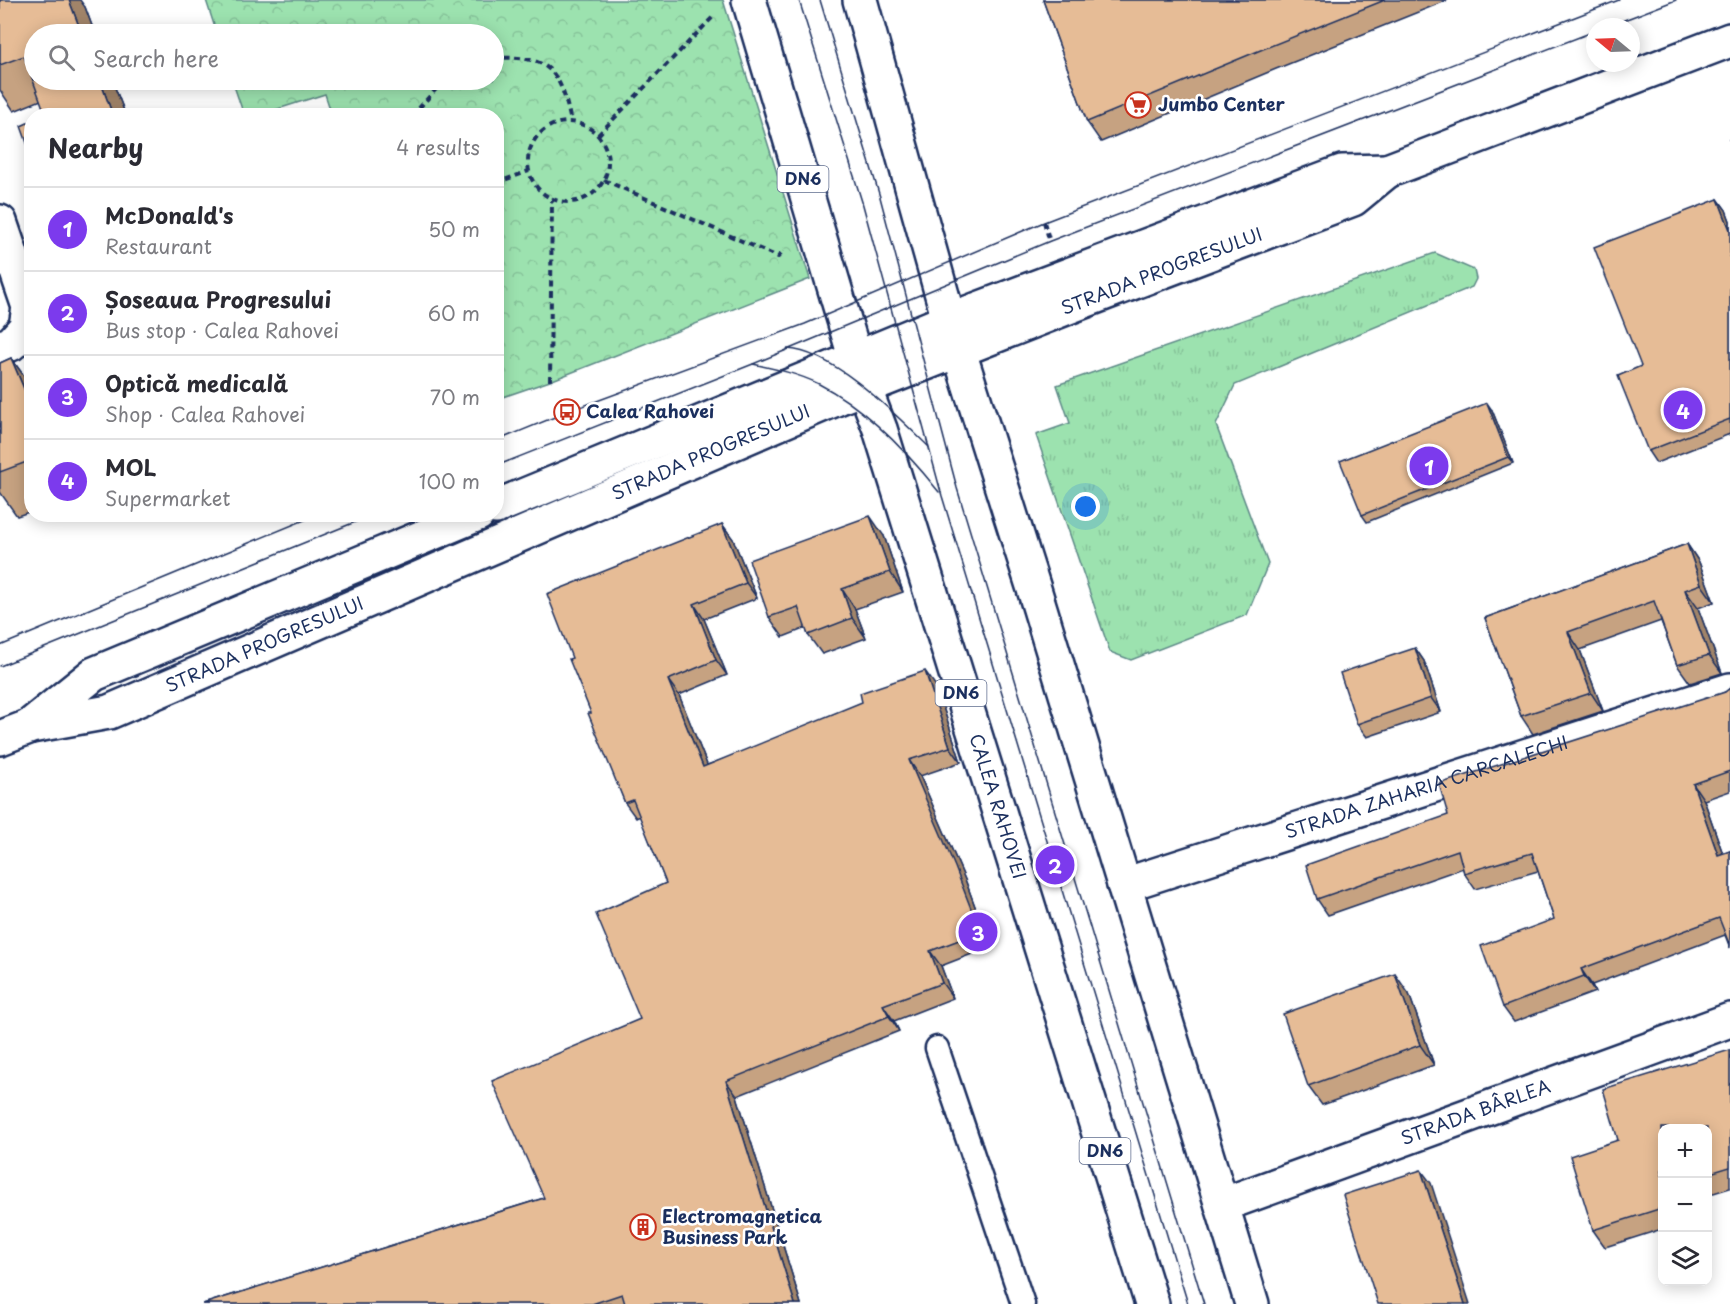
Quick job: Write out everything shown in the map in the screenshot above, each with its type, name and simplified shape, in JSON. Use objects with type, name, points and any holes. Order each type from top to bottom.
[{"type":"main road","name":"CALEA RAHOVEI","points":[[750,0],[860,373],[880,429],[1152,1304]]},
{"type":"main road","points":[[860,0],[953,335],[1034,590],[1252,1304]]},
{"type":"main road","name":"STRADA PROGRESULUI","points":[[504,504],[860,373],[953,335],[1353,199],[1388,171],[1730,40]]},
{"type":"main road","points":[[0,222],[24,292]]},
{"type":"main road","points":[[0,347],[11,344],[24,329]]},
{"type":"main road","name":"STRADA PROGRESULUI","points":[[0,738],[31,726],[110,712],[860,373]]},
{"type":"main road","name":"STRADA PROGRESULUI","points":[[31,726],[94,674],[459,522]]},
{"type":"main road","name":"STRADA ZAHARIA CARCALECHI","points":[[1124,885],[1730,690]]},
{"type":"main road","name":"STRADA BÂRLEA","points":[[1222,1205],[1730,1020]]},
{"type":"lane","points":[[937,1048],[1023,1304]]},
{"type":"path","points":[[598,135],[717,13]]},
{"type":"path","points":[[504,58],[518,57],[540,63],[558,77],[566,98],[571,122]]},
{"type":"path","points":[[419,108],[435,90]]},
{"type":"path","points":[[571,122],[590,128],[598,135],[605,145],[608,157],[604,180],[595,192],[582,201],[566,203],[552,200],[537,188],[528,171],[528,159],[530,146],[546,128],[558,123],[571,122]]},
{"type":"path","points":[[504,180],[528,171]]},
{"type":"path","points":[[604,180],[778,257],[816,224]]},
{"type":"path","points":[[550,381],[552,200]]},
{"type":"green space","points":[[206,0],[723,0],[810,279],[550,381],[504,397],[504,108],[330,108],[325,94],[281,108],[242,108],[235,90],[504,90],[504,24],[214,24]]},
{"type":"green space","points":[[1435,253],[1474,270],[1476,279],[1472,287],[1235,385],[1216,425],[1268,564],[1247,615],[1131,660],[1110,652],[1036,435],[1070,423],[1057,385]]},
{"type":"building","points":[[0,0],[69,0],[78,24],[24,24],[24,56],[0,65]]},
{"type":"building","name":"Jumbo Center","points":[[1043,0],[1385,0],[1087,122]]},
{"type":"building","points":[[36,90],[104,90],[110,108],[43,108]]},
{"type":"building","points":[[1718,199],[1730,230],[1730,419],[1648,451],[1618,376],[1641,366],[1594,247]]},
{"type":"building","points":[[11,358],[24,389],[24,463],[0,472],[0,363]]},
{"type":"building","points":[[1487,403],[1508,457],[1362,515],[1340,461]]},
{"type":"building","points":[[870,516],[890,572],[842,589],[852,618],[808,635],[798,607],[769,617],[749,560]]},
{"type":"building","points":[[722,524],[746,583],[694,604],[716,660],[668,680],[703,767],[862,702],[860,693],[925,671],[950,747],[909,760],[980,932],[930,951],[942,983],[883,1005],[889,1016],[726,1081],[795,1304],[625,1304],[622,1294],[592,1304],[203,1304],[544,1198],[492,1081],[640,1019],[596,914],[666,883],[633,800],[625,803],[588,713],[591,713],[569,659],[572,658],[547,594]]},
{"type":"building","points":[[1687,544],[1701,584],[1685,590],[1709,655],[1677,665],[1654,601],[1568,632],[1591,693],[1521,716],[1485,618]]},
{"type":"building","points":[[1415,648],[1431,698],[1357,724],[1340,673]]},
{"type":"building","points":[[1730,688],[1730,771],[1693,784],[1718,855],[1730,851],[1730,946],[1719,918],[1581,969],[1584,976],[1503,1007],[1481,946],[1554,919],[1532,853],[1464,873],[1458,850],[1317,899],[1306,865],[1448,815],[1439,784],[1725,692]]},
{"type":"building","points":[[1395,974],[1420,1045],[1308,1086],[1283,1014]]},
{"type":"building","points":[[1730,1050],[1730,1167],[1712,1172],[1712,1124],[1658,1124],[1658,1209],[1593,1230],[1570,1156],[1618,1140],[1603,1089]]},
{"type":"building","points":[[1421,1170],[1465,1304],[1378,1304],[1343,1195]]},
{"type":"tram line","points":[[799,0],[863,205],[942,496],[1188,1304]]},
{"type":"tram line","points":[[820,0],[880,197],[957,488],[1204,1304]]},
{"type":"tram line","points":[[504,438],[567,412],[805,324],[1044,222],[1619,0]]},
{"type":"tram line","points":[[1629,18],[1676,0]]},
{"type":"tram line","points":[[504,463],[753,364],[1050,241],[1586,34]]},
{"type":"tram line","points":[[787,349],[805,352],[844,372],[863,386],[928,446]]},
{"type":"tram line","points":[[753,364],[811,380],[853,405],[885,432],[939,492]]},
{"type":"tram line","points":[[0,646],[300,522]]},
{"type":"tram line","points":[[0,666],[355,522]]},
{"type":"place","name":"Jumbo Center","points":[[1138,105]]},
{"type":"place","name":"MOL","points":[[1683,410]]},
{"type":"place","name":"Calea Rahovei","points":[[567,412]]},
{"type":"place","name":"McDonald's","points":[[1429,466]]},
{"type":"place","name":"Șoseaua Progresului","points":[[1055,865]]},
{"type":"place","name":"Optică medicală","points":[[978,932]]},
{"type":"place","name":"Electromagnetica Business Park","points":[[643,1227]]}]
